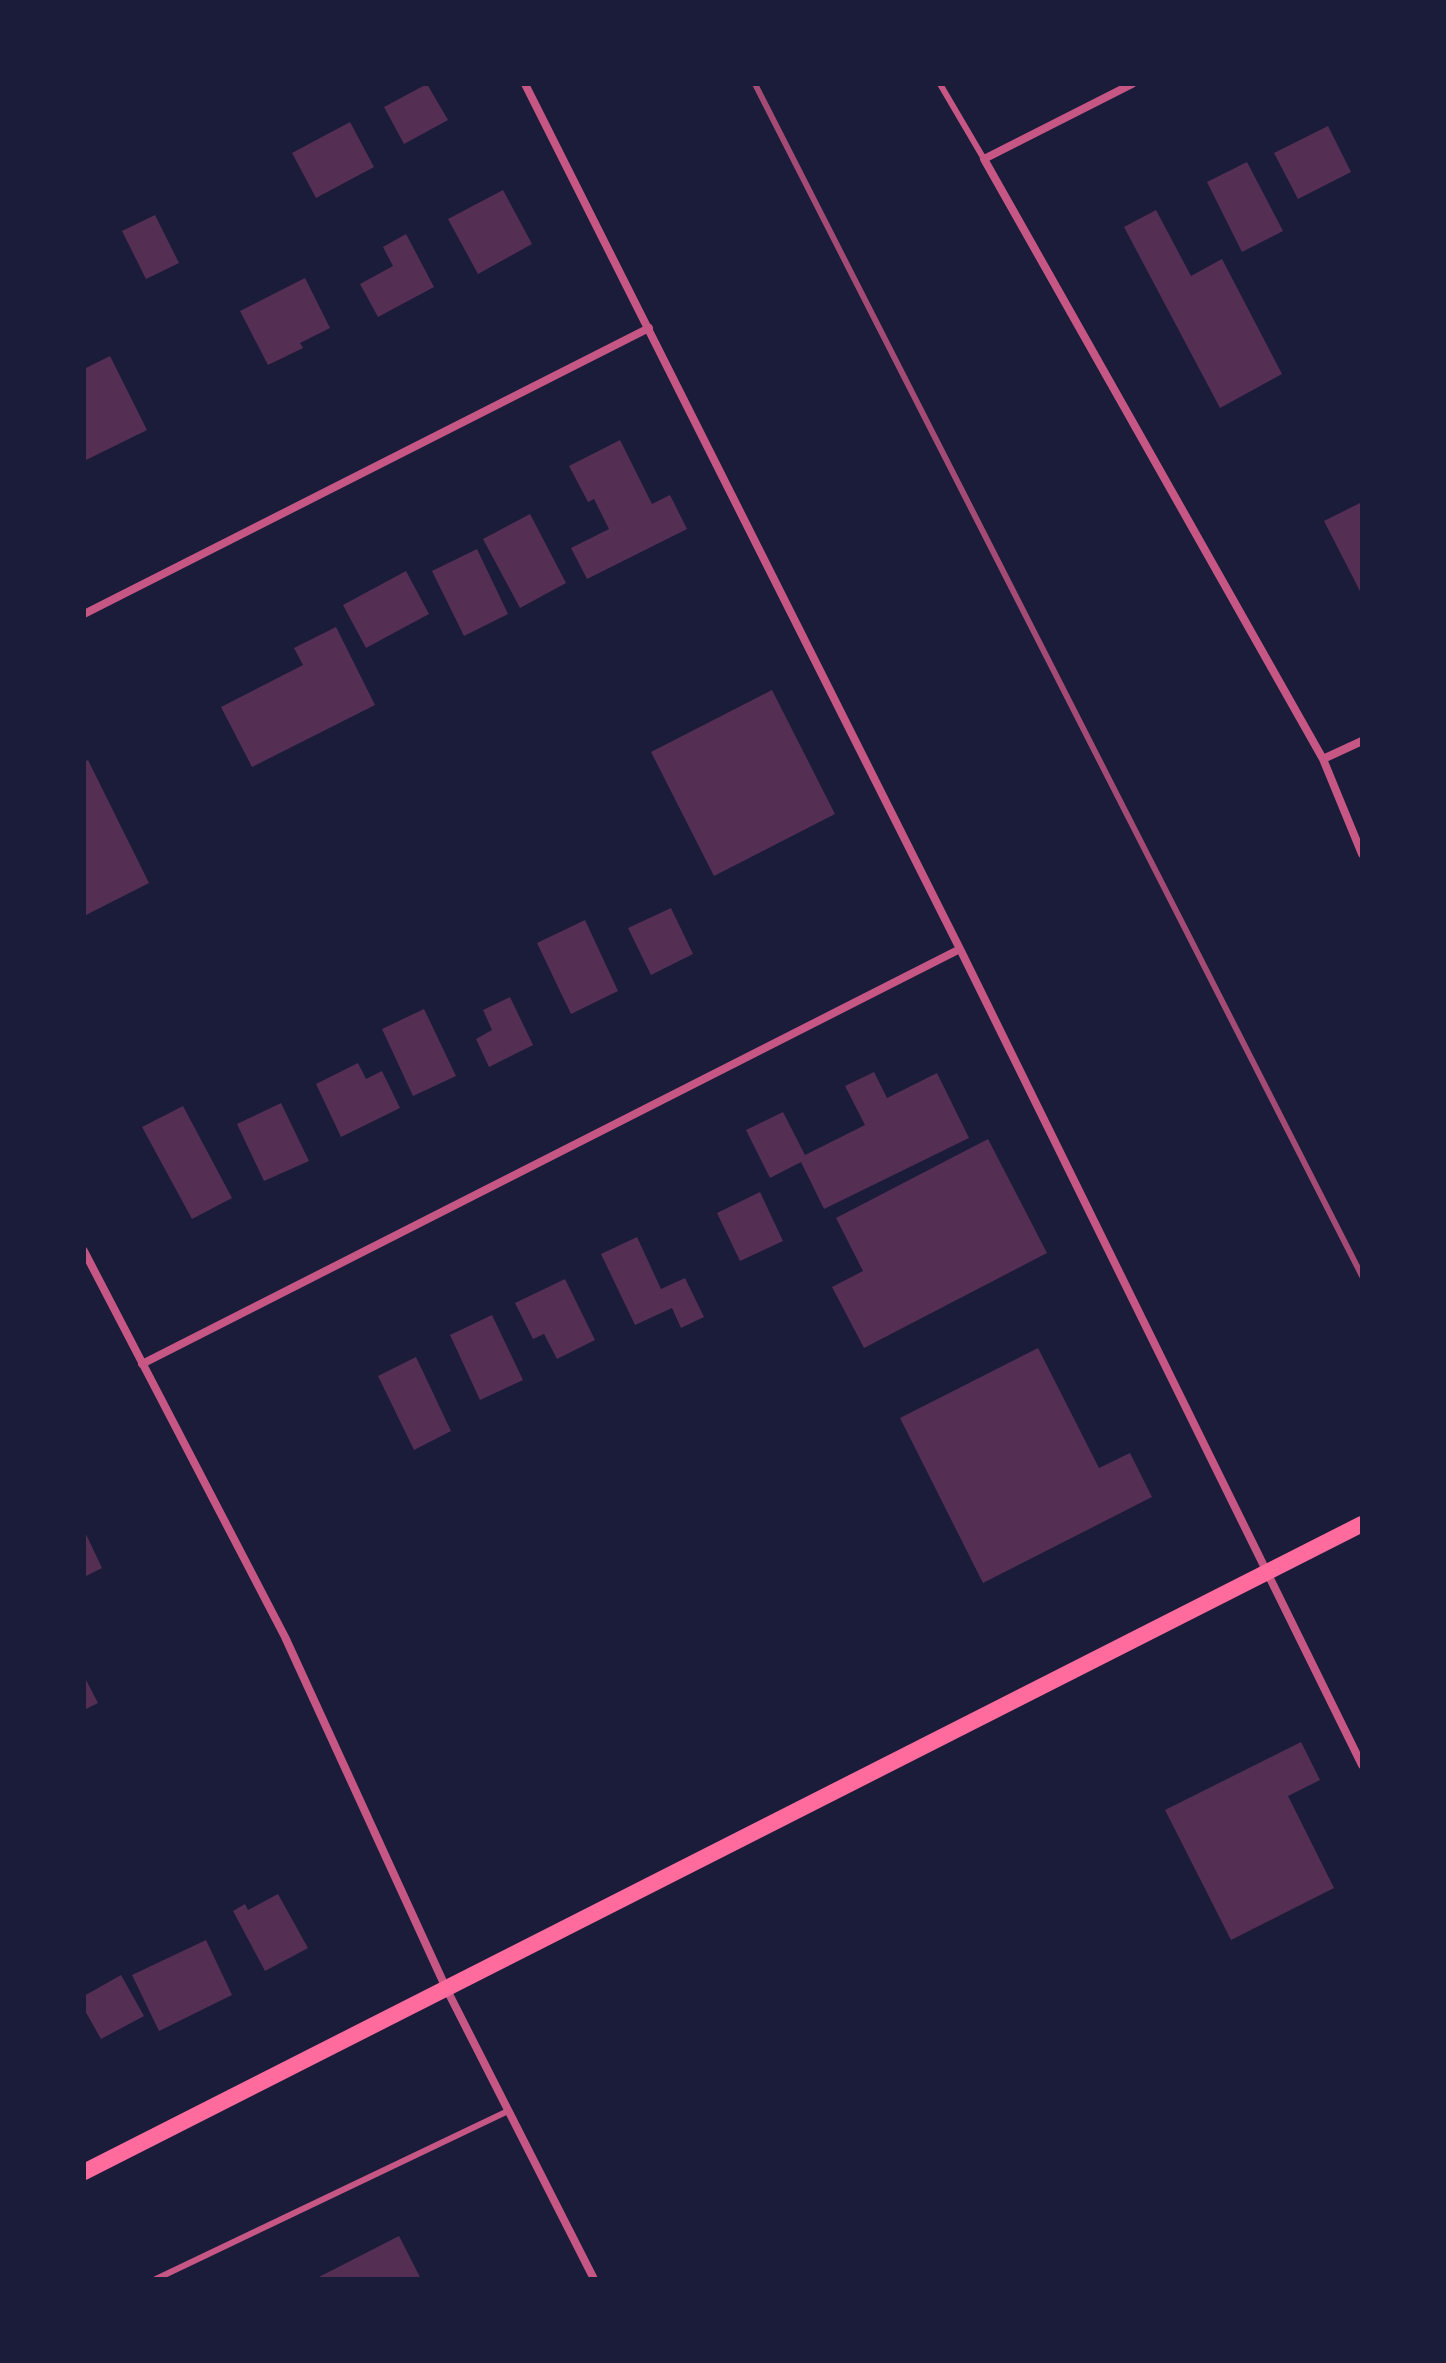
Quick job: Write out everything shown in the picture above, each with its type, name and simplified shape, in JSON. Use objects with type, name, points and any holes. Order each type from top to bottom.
[{"type":"main road","points":[[84,2172],[1362,1524]]},
{"type":"street","points":[[525,84],[960,949],[1362,1765]]},
{"type":"street","points":[[1132,84],[984,159],[1323,759],[1362,854]]},
{"type":"street","points":[[84,614],[649,328]]},
{"type":"street","points":[[1323,759],[1362,741]]},
{"type":"street","points":[[142,1364],[960,949]]},
{"type":"street","points":[[84,1251],[332,1733],[446,1988],[594,2279]]},
{"type":"lane","points":[[940,84],[984,159]]},
{"type":"lane","points":[[156,2279],[508,2111]]},
{"type":"building","points":[[427,84],[448,120],[404,144],[384,107]]},
{"type":"building","points":[[350,122],[374,167],[316,198],[292,153]]},
{"type":"building","points":[[1328,126],[1351,172],[1298,199],[1274,153]]},
{"type":"building","points":[[1247,162],[1283,231],[1242,252],[1207,182]]},
{"type":"building","points":[[503,190],[532,244],[478,274],[448,219]]},
{"type":"building","points":[[1156,210],[1191,276],[1222,259],[1282,374],[1220,408],[1124,227]]},
{"type":"building","points":[[155,215],[179,263],[146,279],[122,231]]},
{"type":"building","points":[[406,234],[434,287],[378,317],[360,284],[393,266],[383,247]]},
{"type":"building","points":[[305,278],[330,328],[300,343],[303,348],[268,365],[240,311]]},
{"type":"building","points":[[110,356],[147,430],[84,461],[84,369]]},
{"type":"building","points":[[620,440],[652,504],[670,495],[687,529],[587,579],[571,548],[609,529],[594,499],[588,502],[569,466]]},
{"type":"building","points":[[1362,502],[1362,595],[1324,521]]},
{"type":"building","points":[[530,514],[566,583],[520,608],[483,539]]},
{"type":"building","points":[[477,549],[508,614],[464,636],[432,571]]},
{"type":"building","points":[[406,571],[429,614],[366,648],[343,605]]},
{"type":"building","points":[[336,627],[375,705],[252,767],[221,707],[303,665],[294,648]]},
{"type":"building","points":[[772,690],[835,814],[714,876],[651,752]]},
{"type":"building","points":[[88,760],[149,883],[84,916],[84,762]]},
{"type":"building","points":[[671,908],[693,954],[651,975],[628,928]]},
{"type":"building","points":[[585,920],[618,991],[571,1014],[537,943]]},
{"type":"building","points":[[510,997],[533,1045],[489,1067],[476,1039],[492,1030],[483,1010]]},
{"type":"building","points":[[424,1009],[456,1076],[413,1096],[382,1029]]},
{"type":"building","points":[[358,1063],[366,1079],[382,1071],[400,1108],[341,1137],[316,1084]]},
{"type":"building","points":[[874,1072],[887,1098],[937,1073],[969,1138],[824,1209],[801,1162],[770,1178],[746,1130],[783,1112],[805,1155],[865,1125],[845,1086]]},
{"type":"building","points":[[281,1103],[309,1161],[264,1181],[237,1124]]},
{"type":"building","points":[[183,1106],[232,1198],[192,1219],[142,1127]]},
{"type":"building","points":[[988,1139],[1047,1253],[864,1348],[832,1287],[863,1271],[836,1218]]},
{"type":"building","points":[[760,1192],[783,1241],[740,1261],[717,1213]]},
{"type":"building","points":[[637,1237],[661,1289],[685,1278],[704,1317],[681,1328],[672,1308],[635,1325],[601,1254]]},
{"type":"building","points":[[565,1279],[595,1340],[557,1359],[544,1334],[533,1339],[515,1303]]},
{"type":"building","points":[[492,1315],[523,1380],[480,1400],[450,1335]]},
{"type":"building","points":[[1038,1348],[1099,1468],[1130,1453],[1152,1497],[983,1583],[900,1418]]},
{"type":"building","points":[[416,1357],[451,1431],[414,1450],[378,1376]]},
{"type":"building","points":[[84,1530],[102,1568],[84,1577]]},
{"type":"building","points":[[84,1676],[98,1703],[84,1710]]},
{"type":"building","points":[[1301,1742],[1320,1780],[1288,1796],[1334,1888],[1231,1940],[1165,1810]]},
{"type":"building","points":[[278,1894],[308,1948],[265,1971],[233,1911],[245,1904],[248,1910]]},
{"type":"building","points":[[206,1940],[232,1995],[159,2031],[132,1975]]},
{"type":"building","points":[[121,1975],[144,2016],[101,2039],[84,2009],[84,1996]]},
{"type":"building","points":[[399,2236],[421,2279],[315,2279]]},
{"type":"railway","points":[[755,84],[1362,1276]]}]
